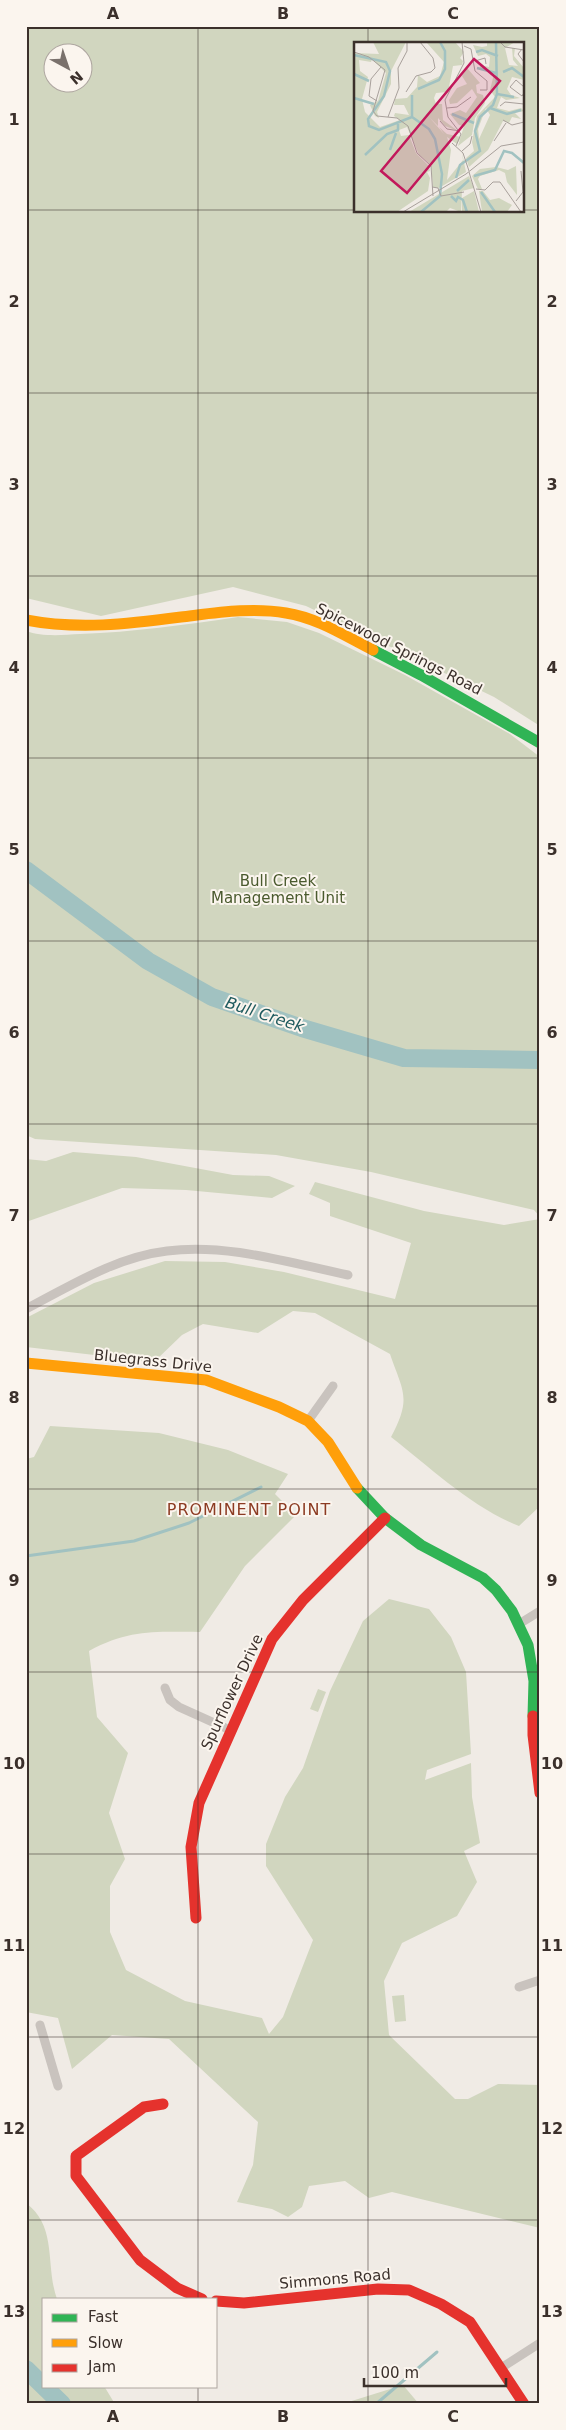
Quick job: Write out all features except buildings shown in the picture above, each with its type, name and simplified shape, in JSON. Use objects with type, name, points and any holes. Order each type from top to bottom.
[{"type":"street","name":"Spicewood Springs Road","points":[[26,620],[58,625],[109,625],[235,611],[276,610],[296,613],[314,620],[421,675],[540,743]]},
{"type":"street","points":[[26,1310],[91,1275],[128,1261],[167,1251],[209,1250],[252,1255],[348,1275]]},
{"type":"street","name":"Bluegrass Drive","points":[[26,1363],[206,1380],[279,1407],[308,1421],[328,1442],[360,1492],[385,1518],[421,1545],[483,1578],[496,1590],[519,1624],[532,1661],[534,1681],[533,1735],[540,1793]]},
{"type":"street","points":[[308,1421],[333,1386]]},
{"type":"street","name":"Spurflower Drive","points":[[196,1918],[191,1847],[193,1826],[199,1802],[272,1639],[286,1619],[385,1518]]},
{"type":"street","points":[[519,1624],[540,1611]]},
{"type":"street","points":[[165,1688],[170,1700],[179,1707],[230,1730]]},
{"type":"street","points":[[519,1988],[540,1980]]},
{"type":"street","points":[[40,2025],[58,2086]]},
{"type":"street","points":[[164,2104],[144,2107],[76,2156],[76,2176],[140,2260],[158,2276],[176,2288],[200,2298]]},
{"type":"street","name":"Simmons Road","points":[[218,2301],[244,2303],[378,2288],[408,2290],[441,2304],[470,2322],[524,2404]]},
{"type":"street","points":[[501,2368],[540,2343]]},
{"type":"green space","points":[[26,26],[540,26],[540,726],[494,697],[306,606],[233,587],[101,616],[26,598]]},
{"type":"green space","name":"Bull Creek Management Unit","points":[[238,617],[287,622],[319,633],[405,675],[510,734],[540,757],[540,1217],[534,1210],[371,1172],[276,1155],[35,1139],[26,1135],[26,631],[53,635],[100,633],[159,628]]},
{"type":"green space","points":[[73,1152],[136,1157],[233,1175],[269,1176],[295,1186],[272,1198],[186,1190],[122,1188],[26,1222],[26,1159],[46,1161]]},
{"type":"green space","points":[[315,1182],[424,1211],[504,1225],[540,1219],[540,1506],[519,1526],[501,1518],[468,1498],[391,1437],[402,1413],[403,1395],[390,1354],[315,1313],[293,1311],[258,1333],[203,1324],[182,1335],[154,1362],[26,1347],[26,1318],[94,1283],[165,1261],[225,1262],[284,1272],[395,1299],[411,1243],[330,1216],[330,1203],[309,1194]]},
{"type":"green space","points":[[50,1426],[159,1433],[228,1450],[288,1474],[275,1494],[296,1515],[245,1566],[200,1632],[156,1632],[130,1635],[89,1651],[97,1717],[128,1753],[109,1813],[125,1859],[110,1886],[110,1932],[126,1970],[185,2001],[262,2018],[269,2034],[283,2017],[313,1940],[266,1866],[266,1844],[285,1797],[303,1768],[330,1691],[363,1621],[389,1599],[429,1609],[451,1637],[466,1672],[471,1754],[427,1770],[425,1780],[471,1763],[472,1797],[480,1843],[464,1851],[477,1882],[457,1916],[402,1943],[384,1981],[389,2035],[455,2099],[468,2099],[498,2084],[540,2085],[540,2228],[392,2192],[369,2198],[345,2181],[309,2186],[302,2207],[288,2217],[272,2209],[237,2202],[253,2165],[258,2122],[169,2039],[112,2035],[72,2069],[58,2018],[26,2012],[26,1459],[34,1457]]},
{"type":"green space","points":[[318,1689],[326,1692],[318,1712],[310,1709]]},
{"type":"green space","points":[[404,1995],[406,2021],[395,2022],[392,1996]]},
{"type":"green space","points":[[26,2203],[43,2223],[47,2235],[57,2298],[42,2298],[42,2388],[105,2388],[115,2404],[26,2404]]},
{"type":"green space","points":[[403,2385],[419,2404],[342,2404]]},
{"type":"waterway","name":"Bull Creek","points":[[26,870],[148,961],[212,997],[302,1028],[404,1058],[540,1060]]},
{"type":"waterway","points":[[26,1556],[134,1541],[189,1523],[261,1487]]},
{"type":"waterway","points":[[376,2404],[437,2352]]},
{"type":"waterway","points":[[26,2369],[42,2385]]},
{"type":"waterway","points":[[46,2388],[62,2404]]},
{"type":"traffic: fast","points":[[373,650],[421,675],[540,743]]},
{"type":"traffic: fast","points":[[357,1488],[385,1518],[421,1545],[483,1578],[496,1590],[512,1611],[528,1645],[534,1681],[533,1716]]},
{"type":"traffic: slow","points":[[26,620],[65,625],[103,625],[233,611],[273,611],[298,615],[309,619],[373,650]]},
{"type":"traffic: slow","points":[[26,1363],[206,1380],[279,1407],[308,1421],[328,1442],[357,1488]]},
{"type":"traffic: jam","points":[[196,1918],[191,1847],[199,1803],[272,1639],[303,1600],[385,1518]]},
{"type":"traffic: jam","points":[[533,1716],[533,1735],[540,1793]]},
{"type":"traffic: jam","points":[[163,2104],[144,2107],[76,2156],[76,2176],[140,2260],[177,2288],[200,2298]]},
{"type":"traffic: jam","points":[[218,2301],[244,2303],[378,2289],[409,2290],[441,2304],[470,2322],[524,2404]]},
{"type":"district","name":"PROMINENT POINT","points":[[249,1509]]}]
